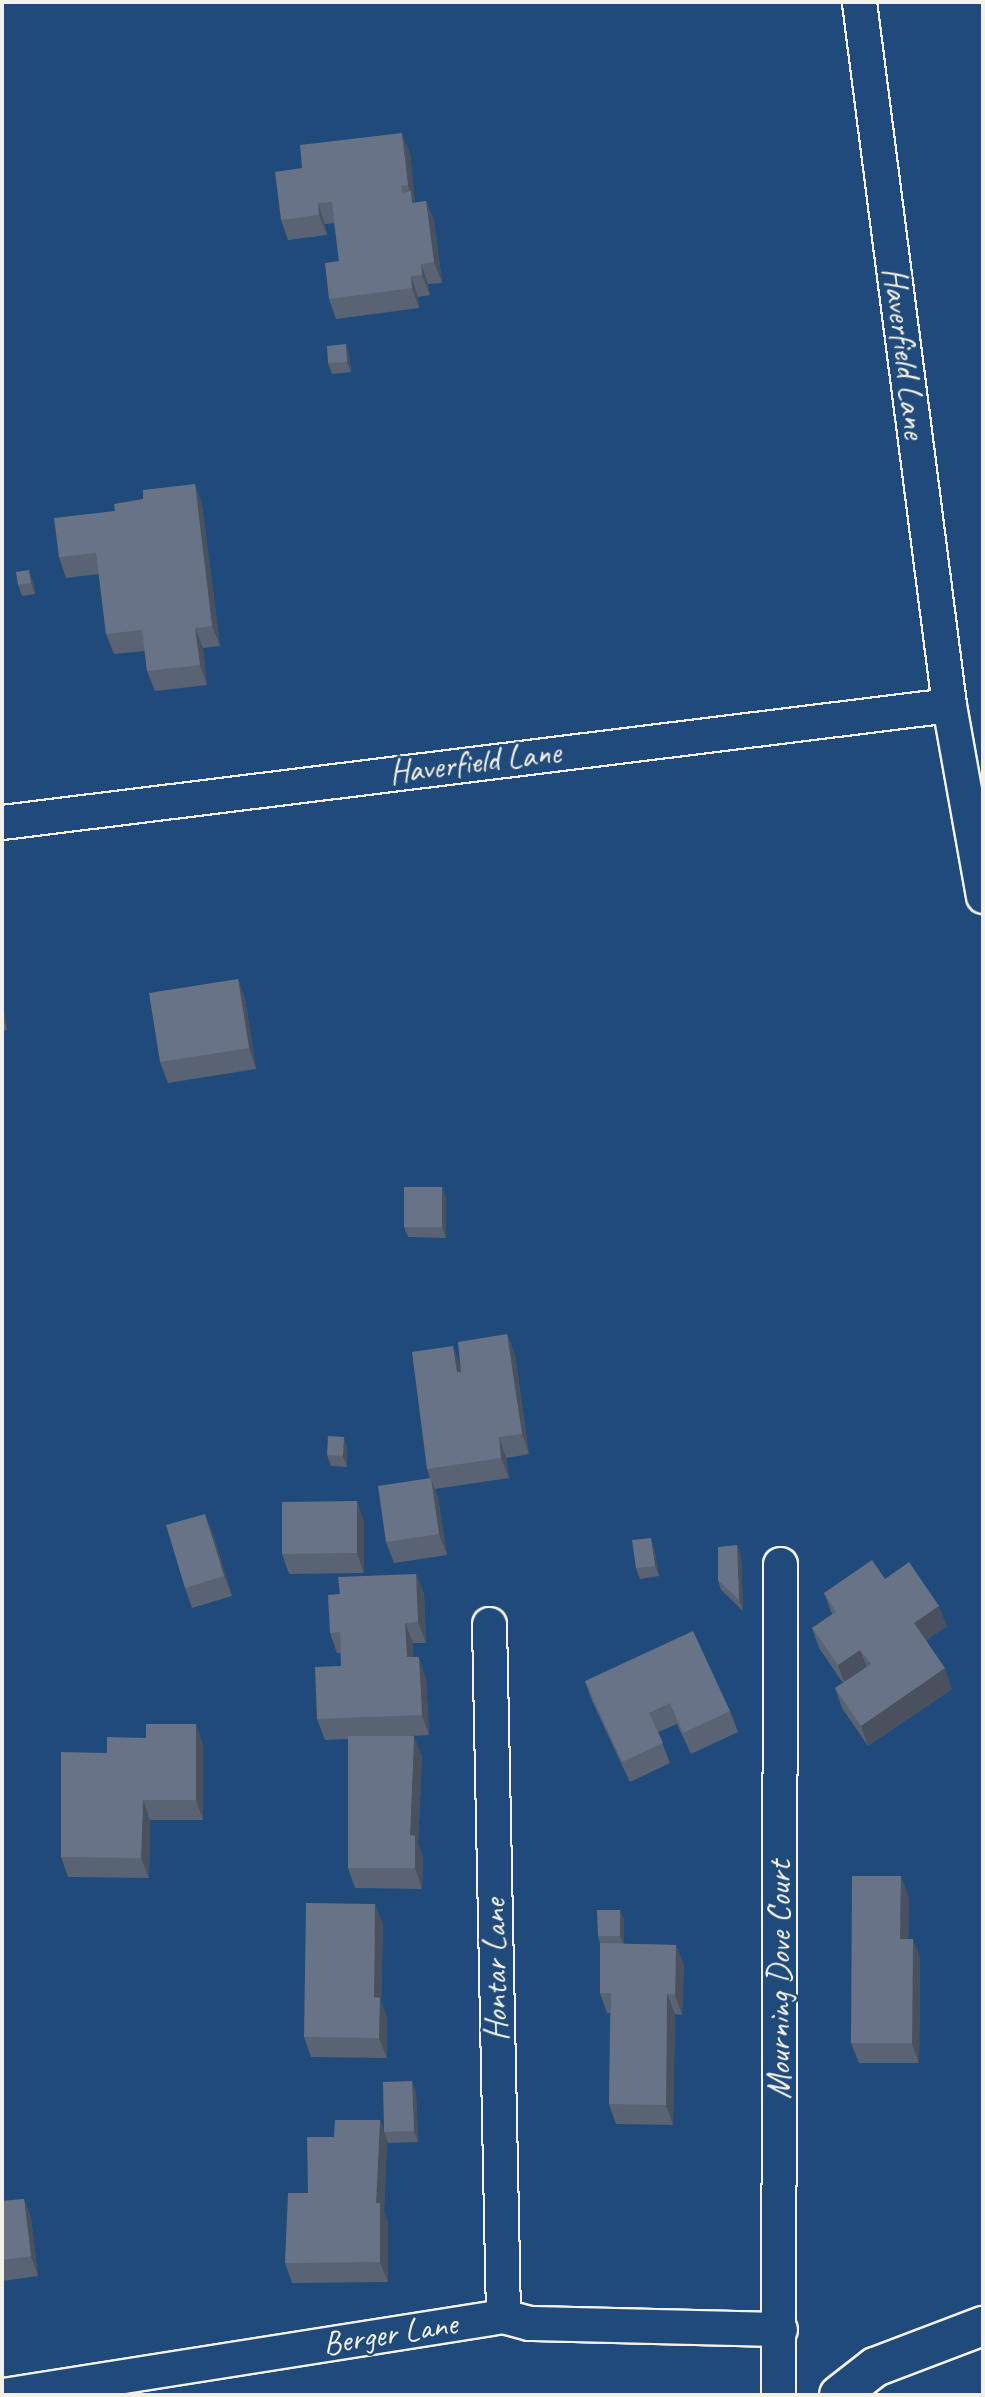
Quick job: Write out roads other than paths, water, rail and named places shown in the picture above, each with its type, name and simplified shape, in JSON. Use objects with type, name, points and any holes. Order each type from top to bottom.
[{"type":"street","name":"Haverfield Lane","points":[[859,2],[949,705],[983,895]]},
{"type":"street","name":"Haverfield Lane","points":[[2,822],[949,705]]},
{"type":"street","name":"Mourning Dove Court","points":[[778,2395],[780,1564]]},
{"type":"street","name":"Hontar Lane","points":[[489,1624],[503,2316]]},
{"type":"street","name":"Berger Lane","points":[[3,2395],[503,2316],[529,2323],[780,2329]]},
{"type":"street","points":[[839,2395],[875,2367],[983,2326]]}]
